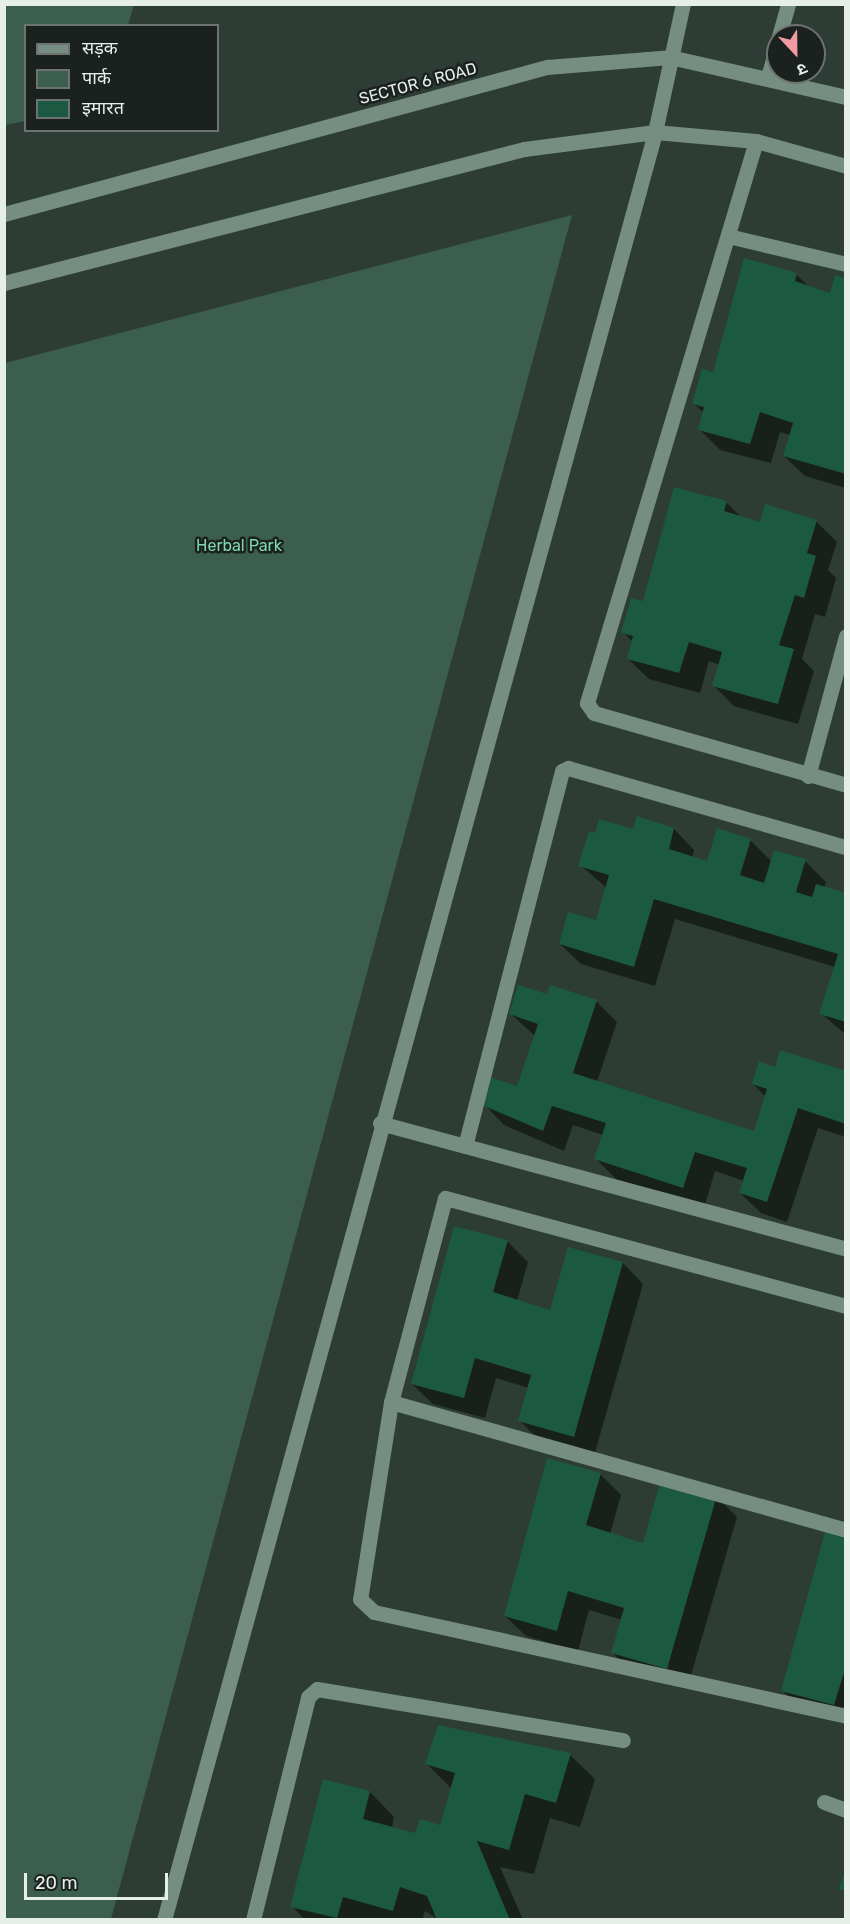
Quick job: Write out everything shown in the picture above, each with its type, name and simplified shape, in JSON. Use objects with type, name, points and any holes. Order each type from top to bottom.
[{"type":"street","points":[[164,1920],[380,1123],[655,132],[683,4]]},
{"type":"street","points":[[782,24],[788,4]]},
{"type":"street","name":"SECTOR 6 ROAD","points":[[4,214],[548,67],[670,57],[766,77]]},
{"type":"street","name":"SECTOR 6 ROAD","points":[[795,84],[846,97]]},
{"type":"street","points":[[4,283],[524,149],[655,132],[756,141],[846,166]]},
{"type":"street","points":[[756,141],[587,703],[594,713],[846,785]]},
{"type":"street","points":[[728,236],[846,264]]},
{"type":"street","points":[[808,776],[846,636]]},
{"type":"street","points":[[465,1146],[562,771],[568,768],[846,847]]},
{"type":"street","points":[[380,1123],[846,1249]]},
{"type":"street","points":[[846,1306],[450,1197],[442,1202],[391,1402],[360,1599],[363,1608],[846,1716]]},
{"type":"street","points":[[391,1402],[846,1530]]},
{"type":"street","points":[[253,1920],[308,1697],[317,1689],[623,1740]]},
{"type":"street","points":[[824,1802],[846,1810]]},
{"type":"green space","points":[[5,4],[134,5],[128,24],[24,24],[24,121],[5,125]]},
{"type":"green space","name":"Herbal Park","points":[[572,215],[111,1919],[5,1919],[5,363]]},
{"type":"building","points":[[744,258],[797,273],[795,281],[830,293],[835,275],[846,278],[846,474],[783,456],[793,423],[760,412],[750,444],[698,430],[704,407],[692,404],[702,369],[713,372]]},
{"type":"building","points":[[674,487],[727,501],[724,511],[760,522],[765,504],[817,520],[807,553],[816,556],[804,598],[795,595],[779,645],[794,649],[778,704],[712,686],[722,652],[689,642],[679,673],[627,659],[633,636],[621,633],[631,598],[643,601]]},
{"type":"building","points":[[637,816],[674,828],[669,849],[707,861],[717,828],[751,839],[740,875],[764,883],[774,850],[806,859],[796,892],[812,897],[816,884],[846,893],[846,1022],[819,1014],[838,954],[654,899],[634,967],[559,944],[568,912],[596,920],[609,875],[578,866],[589,831],[595,833],[599,819],[633,829]]},
{"type":"building","points":[[518,985],[547,994],[550,985],[597,1000],[573,1073],[754,1131],[767,1089],[752,1084],[759,1061],[775,1067],[780,1050],[846,1071],[846,1124],[798,1108],[767,1202],[739,1193],[747,1168],[695,1152],[683,1188],[594,1159],[606,1123],[552,1106],[543,1131],[482,1105],[490,1077],[517,1086],[538,1024],[509,1014]]},
{"type":"building","points":[[454,1226],[508,1240],[493,1292],[550,1310],[568,1247],[623,1262],[574,1437],[518,1421],[531,1375],[475,1358],[464,1398],[411,1384]]},
{"type":"building","points":[[547,1458],[601,1473],[586,1525],[643,1543],[661,1479],[717,1495],[667,1669],[611,1653],[624,1608],[568,1591],[557,1631],[504,1616]]},
{"type":"building","points":[[825,1532],[846,1538],[846,1666],[834,1705],[781,1691]]},
{"type":"building","points":[[438,1725],[571,1753],[556,1803],[525,1794],[509,1850],[477,1841],[510,1920],[437,1920],[427,1896],[400,1887],[393,1911],[343,1897],[337,1918],[290,1907],[323,1779],[370,1791],[363,1819],[415,1833],[420,1819],[440,1825],[455,1773],[425,1764]]},
{"type":"building","points":[[846,1870],[846,1891],[839,1889]]}]
